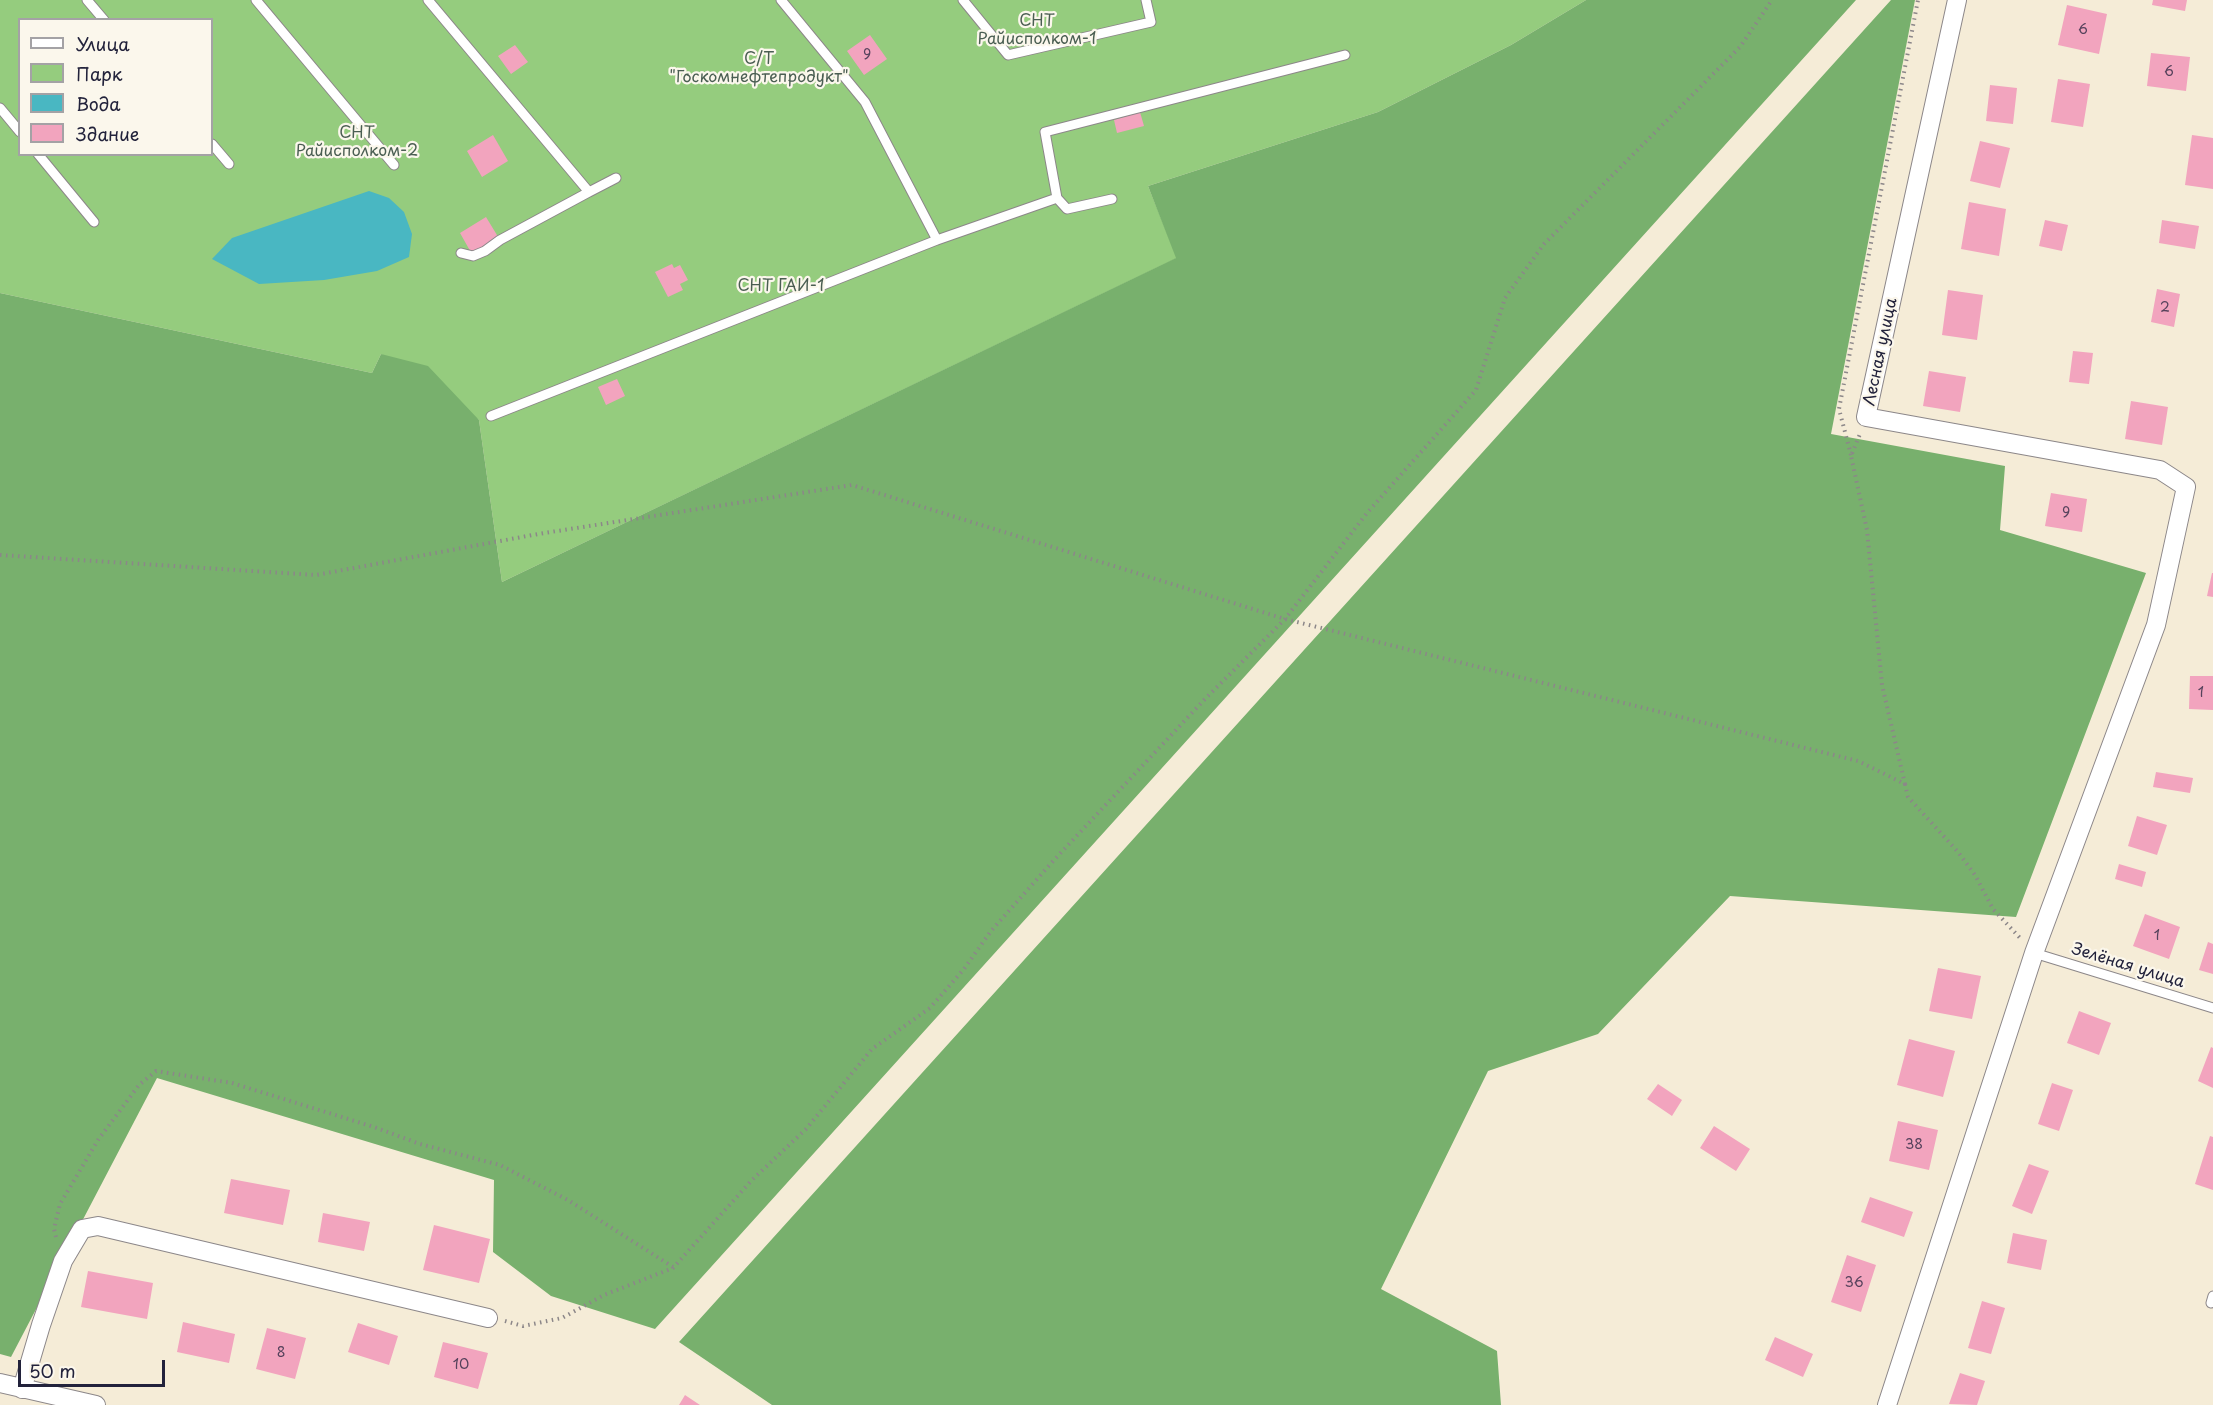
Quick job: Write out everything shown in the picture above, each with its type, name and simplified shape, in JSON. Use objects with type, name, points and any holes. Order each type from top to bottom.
[{"type":"street","name":"Лесная улица","points":[[1957,0],[1866,417],[2160,470],[2186,487],[2156,625],[2034,953]]},
{"type":"street","points":[[1887,1405],[2034,953]]},
{"type":"street","points":[[22,1389],[63,1261],[82,1229],[98,1226],[488,1317]]},
{"type":"street","points":[[0,1383],[75,1403],[96,1405]]},
{"type":"lane","points":[[87,0],[102,18]]},
{"type":"lane","points":[[256,0],[394,165]]},
{"type":"lane","points":[[428,0],[589,192]]},
{"type":"lane","points":[[781,0],[865,102],[937,240]]},
{"type":"lane","points":[[963,0],[1008,55],[1151,22],[1146,0]]},
{"type":"lane","points":[[1112,199],[1067,209],[1057,198],[1045,132],[1345,55]]},
{"type":"lane","points":[[0,108],[18,130]]},
{"type":"lane","points":[[213,145],[229,164]]},
{"type":"lane","points":[[40,156],[94,222]]},
{"type":"lane","points":[[461,253],[473,256],[485,251],[500,240],[616,178]]},
{"type":"lane","points":[[491,416],[937,240],[1057,198]]},
{"type":"lane","name":"Зелёная улица","points":[[2034,953],[2213,1008]]},
{"type":"path","points":[[488,1317],[523,1326],[562,1318],[604,1295],[673,1268],[751,1181],[806,1130],[872,1049],[930,1008],[964,969],[991,931],[1039,877],[1205,699],[1285,619],[1367,513],[1476,390],[1505,298],[1544,244],[1740,47],[1772,0]]},
{"type":"path","points":[[1918,0],[1839,409],[1867,530],[1882,685],[1908,797],[1958,852],[1976,875],[1993,909],[2034,953]]},
{"type":"path","points":[[1851,456],[1866,417]]},
{"type":"path","points":[[0,555],[316,575],[526,536],[852,485],[1285,619],[1858,761],[1905,784]]},
{"type":"path","points":[[63,1261],[54,1229],[60,1204],[98,1140],[139,1085],[156,1071],[232,1083],[374,1127],[420,1144],[500,1165],[568,1200],[673,1268]]},
{"type":"green space","points":[[0,0],[1586,0],[1511,45],[1378,112],[1148,186],[1177,258],[502,582],[479,420],[381,354],[372,373],[0,293]]},
{"type":"green space","points":[[1586,0],[1856,0],[655,1329],[551,1296],[493,1252],[494,1180],[157,1078],[11,1357],[0,1354],[0,293],[372,373],[381,354],[428,366],[479,420],[502,582],[1176,258],[1148,186],[1378,112],[1511,45]]},
{"type":"green space","points":[[1891,0],[1915,0],[1831,434],[2005,466],[2000,530],[2146,573],[2016,917],[1730,896],[1598,1034],[1488,1071],[1381,1289],[1497,1351],[1501,1405],[772,1405],[679,1342]]},
{"type":"water","points":[[369,191],[389,198],[404,212],[412,234],[409,257],[377,271],[324,280],[259,284],[212,259],[232,238]]},
{"type":"building","points":[[2153,0],[2187,0],[2185,11],[2152,5]]},
{"type":"building","points":[[2067,5],[2107,14],[2099,54],[2058,45]]},
{"type":"building","points":[[870,35],[887,59],[864,75],[847,51]]},
{"type":"building","points":[[515,45],[528,62],[511,74],[498,56]]},
{"type":"building","points":[[2151,53],[2190,57],[2186,91],[2147,86]]},
{"type":"building","points":[[2058,79],[2090,84],[2083,127],[2051,122]]},
{"type":"building","points":[[1990,85],[2017,88],[2013,124],[1986,121]]},
{"type":"building","points":[[1140,112],[1144,126],[1117,133],[1114,120]]},
{"type":"building","points":[[493,135],[508,161],[482,177],[467,151]]},
{"type":"building","points":[[2192,135],[2213,138],[2213,189],[2185,185]]},
{"type":"building","points":[[1980,141],[2010,148],[2000,188],[1970,181]]},
{"type":"building","points":[[1969,202],[2006,209],[1999,256],[1961,249]]},
{"type":"building","points":[[486,217],[500,240],[473,256],[460,233]]},
{"type":"building","points":[[2045,220],[2068,225],[2062,251],[2039,246]]},
{"type":"building","points":[[2162,220],[2199,226],[2195,249],[2159,243]]},
{"type":"building","points":[[672,264],[674,268],[680,265],[688,280],[680,284],[683,290],[668,297],[655,272]]},
{"type":"building","points":[[2157,289],[2180,294],[2174,327],[2151,322]]},
{"type":"building","points":[[1948,290],[1983,295],[1977,340],[1942,335]]},
{"type":"building","points":[[2073,351],[2093,353],[2089,384],[2069,382]]},
{"type":"building","points":[[1929,371],[1966,377],[1960,412],[1923,406]]},
{"type":"building","points":[[617,379],[625,396],[606,405],[598,387]]},
{"type":"building","points":[[2131,401],[2168,407],[2162,445],[2125,439]]},
{"type":"building","points":[[2051,493],[2087,499],[2082,532],[2045,526]]},
{"type":"building","points":[[2213,573],[2213,597],[2207,596]]},
{"type":"building","points":[[2190,676],[2213,676],[2213,710],[2189,709]]},
{"type":"building","points":[[2156,772],[2193,778],[2190,793],[2153,787]]},
{"type":"building","points":[[2137,816],[2167,825],[2157,855],[2128,846]]},
{"type":"building","points":[[2119,864],[2146,872],[2142,887],[2115,879]]},
{"type":"building","points":[[2145,914],[2180,927],[2169,959],[2133,946]]},
{"type":"building","points":[[2208,942],[2213,944],[2213,974],[2199,970]]},
{"type":"building","points":[[1938,968],[1981,976],[1972,1019],[1929,1011]]},
{"type":"building","points":[[2079,1011],[2111,1023],[2099,1055],[2067,1043]]},
{"type":"building","points":[[1909,1039],[1955,1051],[1943,1097],[1897,1085]]},
{"type":"building","points":[[2211,1047],[2213,1048],[2213,1088],[2198,1081]]},
{"type":"building","points":[[2052,1083],[2073,1090],[2059,1131],[2038,1124]]},
{"type":"building","points":[[1658,1084],[1682,1100],[1672,1116],[1647,1099]]},
{"type":"building","points":[[1898,1121],[1938,1130],[1929,1170],[1889,1161]]},
{"type":"building","points":[[1714,1126],[1750,1149],[1736,1171],[1700,1148]]},
{"type":"building","points":[[2210,1136],[2213,1137],[2213,1190],[2195,1184]]},
{"type":"building","points":[[2029,1164],[2049,1171],[2032,1214],[2012,1206]]},
{"type":"building","points":[[231,1179],[290,1190],[283,1225],[224,1213]]},
{"type":"building","points":[[1870,1197],[1913,1212],[1904,1237],[1861,1222]]},
{"type":"building","points":[[323,1213],[370,1222],[364,1251],[318,1242]]},
{"type":"building","points":[[434,1225],[490,1239],[479,1283],[423,1270]]},
{"type":"building","points":[[2013,1233],[2047,1240],[2041,1270],[2007,1263]]},
{"type":"building","points":[[1847,1255],[1876,1265],[1861,1312],[1831,1302]]},
{"type":"building","points":[[88,1271],[153,1283],[147,1319],[81,1307]]},
{"type":"building","points":[[1982,1301],[2005,1308],[1991,1354],[1968,1348]]},
{"type":"building","points":[[183,1322],[235,1334],[229,1363],[177,1352]]},
{"type":"building","points":[[358,1323],[398,1336],[389,1365],[348,1352]]},
{"type":"building","points":[[267,1328],[306,1338],[295,1379],[256,1369]]},
{"type":"building","points":[[1775,1337],[1813,1354],[1803,1377],[1765,1360]]},
{"type":"building","points":[[443,1342],[488,1353],[478,1389],[434,1377]]},
{"type":"building","points":[[1960,1373],[1985,1381],[1977,1405],[1949,1404]]},
{"type":"building","points":[[685,1395],[700,1405],[679,1405]]},
{"type":"park label","name":"СНТ Райисполком-1","points":[[1037,31]]},
{"type":"park label","name":"С/Т \"Госкомнефтепродукт\"","points":[[759,69]]},
{"type":"park label","name":"СНТ Райисполком-2","points":[[357,143]]},
{"type":"park label","name":"СНТ ГАИ-1","points":[[781,287]]}]
